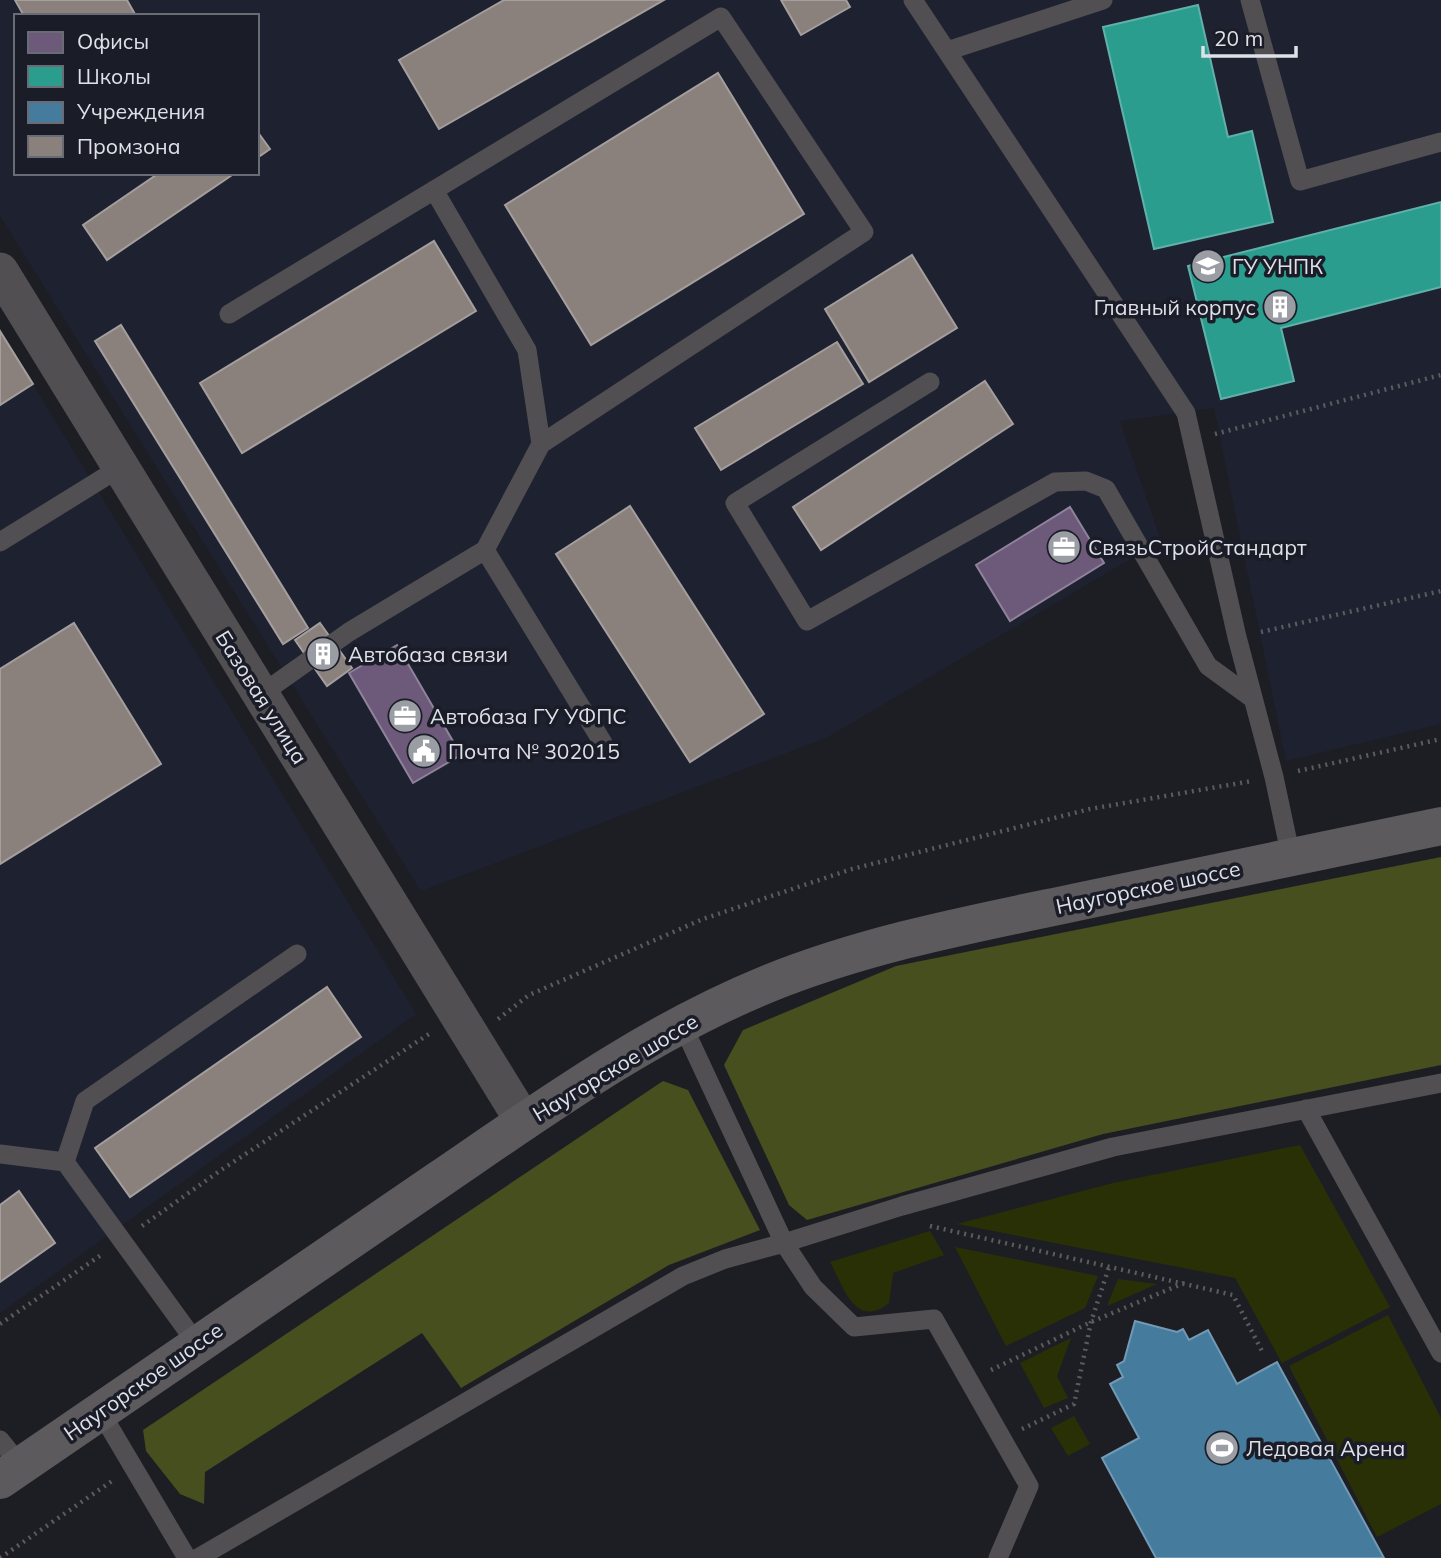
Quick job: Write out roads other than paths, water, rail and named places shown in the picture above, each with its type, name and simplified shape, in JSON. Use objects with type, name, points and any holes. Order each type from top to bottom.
[{"type":"main road","name":"Наугорское шоссе","points":[[7,1462],[100,1411],[524,1122],[641,1047],[682,1024],[766,985],[866,951],[955,928],[1441,826]]},
{"type":"street","name":"Базовая улица","points":[[0,271],[524,1122]]},
{"type":"lane","points":[[913,0],[1186,413],[1291,857]]},
{"type":"lane","points":[[947,51],[1104,0]]},
{"type":"lane","points":[[1250,0],[1300,181],[1441,142]]},
{"type":"lane","points":[[229,314],[721,17],[863,232],[541,444],[485,550],[349,632],[260,695]]},
{"type":"lane","points":[[434,190],[527,350],[541,444]]},
{"type":"lane","points":[[930,382],[735,503],[807,621],[1055,482],[1086,481],[1106,489],[1208,666],[1252,698]]},
{"type":"lane","points":[[0,542],[121,467]]},
{"type":"lane","points":[[485,550],[603,743]]},
{"type":"lane","points":[[65,1162],[85,1101],[297,954]]},
{"type":"lane","points":[[682,1024],[784,1243],[813,1287],[854,1327],[934,1319],[1029,1486],[998,1558]]},
{"type":"lane","points":[[198,1558],[683,1276],[724,1259],[1113,1147],[1441,1083]]},
{"type":"lane","points":[[1306,1109],[1441,1353]]},
{"type":"lane","points":[[0,1154],[65,1162],[197,1343]]},
{"type":"lane","points":[[100,1411],[187,1558]]},
{"type":"place","name":"ГУ УНПК","points":[[1208,266]]},
{"type":"place","name":"Главный корпус","points":[[1280,307]]},
{"type":"place","name":"СвязьСтройСтандарт","points":[[1064,547]]},
{"type":"place","name":"Автобаза связи","points":[[323,654]]},
{"type":"place","name":"Автобаза ГУ УФПС","points":[[405,716]]},
{"type":"place","name":"Почта № 302015","points":[[424,751]]},
{"type":"place","name":"Ледовая Арена","points":[[1222,1448]]}]
